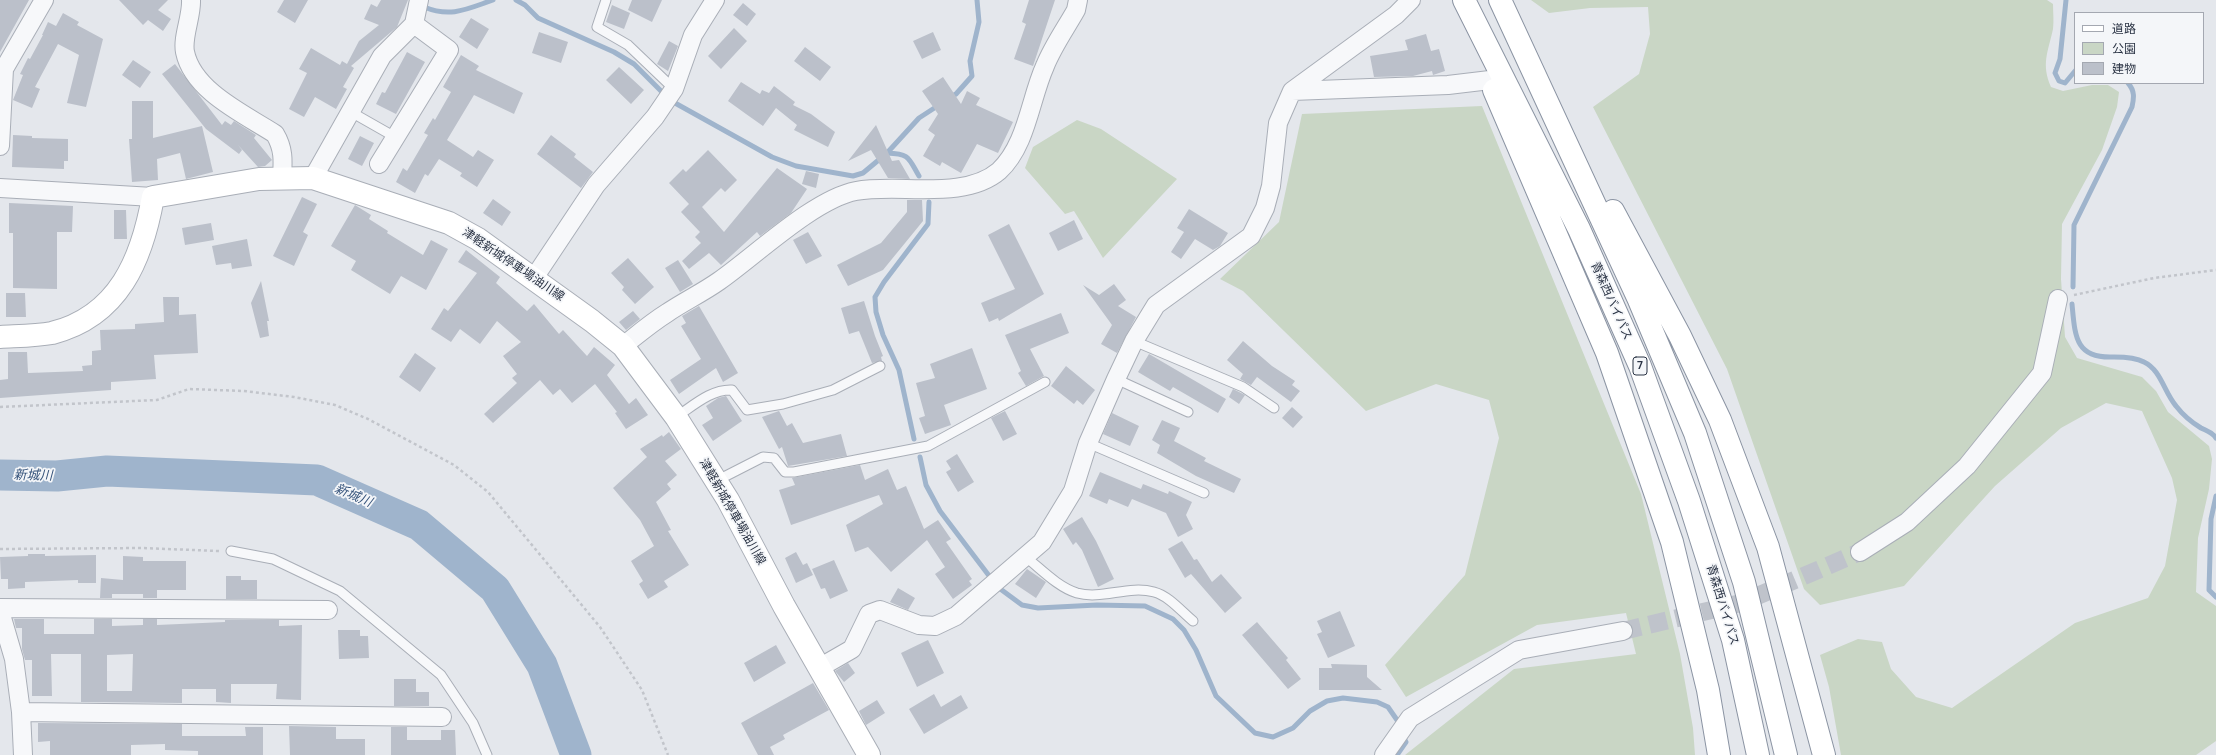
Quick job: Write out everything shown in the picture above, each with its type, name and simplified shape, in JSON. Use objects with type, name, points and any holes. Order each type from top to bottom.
[{"type":"main road","points":[[1457,0],[1607,353],[1672,542],[1708,690],[1719,755]]},
{"type":"main road","name":"青森西バイパス","points":[[1464,0],[1579,229],[1640,366],[1689,501],[1733,640],[1758,755]]},
{"type":"main road","name":"青森西バイパス","points":[[1500,0],[1639,300],[1694,433],[1744,582],[1786,755]]},
{"type":"main road","points":[[1518,40],[1589,166],[1680,336],[1720,420],[1768,547],[1824,755]]},
{"type":"main road","name":"津軽新城停車場油川線","points":[[153,197],[251,180],[313,178],[449,223],[478,239],[534,278],[622,346],[676,417],[716,481],[819,668],[869,755]]},
{"type":"main road","points":[[0,337],[50,333],[72,326],[93,315],[109,302],[125,280],[139,252],[147,230],[153,197]]},
{"type":"street","points":[[0,146],[4,58],[44,0]]},
{"type":"street","points":[[191,0],[185,50],[191,71],[204,87],[275,134],[281,145],[283,158],[282,178]]},
{"type":"street","points":[[313,178],[382,56],[414,24],[419,0]]},
{"type":"street","points":[[534,278],[596,185],[655,117],[674,89],[693,35],[715,0]]},
{"type":"street","points":[[622,346],[666,313],[718,281],[790,227],[827,203],[856,191],[949,189],[971,185],[997,172],[1010,159],[1025,124],[1045,65],[1076,10],[1078,0]]},
{"type":"street","points":[[819,668],[852,649],[869,614],[880,610],[920,625],[935,626],[956,616],[1027,558],[1042,542],[1073,491],[1088,443],[1116,379],[1134,341],[1156,305],[1251,236],[1265,208],[1271,186],[1278,123],[1292,90],[1396,15],[1411,0]]},
{"type":"street","points":[[379,164],[449,50],[414,24]]},
{"type":"street","points":[[1292,90],[1448,85],[1490,80]]},
{"type":"street","points":[[0,188],[153,197]]},
{"type":"street","points":[[1860,552],[1907,522],[1967,466],[2042,373],[2058,299]]},
{"type":"street","points":[[23,755],[21,712],[14,659],[0,609],[328,610]]},
{"type":"street","points":[[1384,755],[1410,718],[1519,650],[1623,632]]},
{"type":"street","points":[[21,712],[442,717]]},
{"type":"lane","points":[[606,0],[597,27],[628,45],[674,89]]},
{"type":"lane","points":[[351,112],[395,137]]},
{"type":"lane","points":[[1134,341],[1243,387],[1274,408]]},
{"type":"lane","points":[[676,417],[711,394],[723,389],[732,390],[747,410],[783,404],[833,390],[880,366]]},
{"type":"lane","points":[[1116,379],[1188,412]]},
{"type":"lane","points":[[716,481],[762,457],[774,458],[785,472],[794,472],[928,446],[1045,382]]},
{"type":"lane","points":[[1088,443],[1204,494]]},
{"type":"lane","points":[[231,551],[273,559],[340,591],[441,675],[473,723],[487,755]]},
{"type":"lane","points":[[1027,558],[1064,588],[1077,593],[1091,595],[1133,590],[1154,592],[1168,599],[1193,621]]},
{"type":"path","points":[[2058,299],[2096,289],[2154,278],[2216,270]]},
{"type":"path","points":[[0,408],[157,400],[189,389],[244,391],[294,397],[335,405],[368,419],[454,465],[488,492],[600,627],[642,690],[655,719],[668,755]]},
{"type":"path","points":[[0,549],[141,548],[231,551]]},
{"type":"green space","points":[[1531,0],[2047,0],[2053,4],[2053,29],[2046,58],[2046,71],[2051,87],[2063,91],[2092,85],[2108,85],[2119,92],[2117,107],[2102,150],[2062,224],[2061,279],[2065,337],[2077,358],[2142,377],[2156,391],[2168,412],[2209,446],[2212,459],[2209,489],[2198,538],[2196,592],[2216,606],[2216,741],[2196,755],[1841,755],[1829,687],[1820,655],[1858,639],[1882,642],[1891,669],[1916,697],[1952,708],[2075,623],[2148,598],[2165,566],[2177,500],[2172,478],[2142,411],[2106,403],[2061,428],[1995,486],[1904,586],[1820,605],[1804,589],[1727,369],[1593,107],[1639,74],[1650,34],[1648,7],[1590,8],[1549,13]]},
{"type":"green space","points":[[1482,106],[1641,494],[1680,654],[1693,728],[1695,755],[1405,755],[1514,669],[1636,654],[1626,613],[1537,625],[1406,697],[1385,665],[1465,575],[1499,438],[1489,400],[1436,384],[1366,411],[1243,291],[1220,279],[1279,222],[1302,114]]},
{"type":"green space","points":[[1077,120],[1101,129],[1177,179],[1103,258],[1074,211],[1065,214],[1025,168],[1033,147]]},
{"type":"building","points":[[0,0],[29,0],[0,52]]},
{"type":"building","points":[[119,0],[168,0],[158,10],[171,19],[163,31],[148,20],[143,25]]},
{"type":"building","points":[[284,0],[308,0],[295,23],[277,12]]},
{"type":"building","points":[[381,0],[408,0],[397,27],[351,66],[354,68],[343,87],[347,89],[336,109],[315,97],[304,117],[289,109],[307,73],[299,69],[311,48],[340,65],[342,61],[347,64],[359,41],[379,25],[364,19],[371,4],[377,7]]},
{"type":"building","points":[[632,0],[662,0],[652,22],[628,10]]},
{"type":"building","points":[[1029,0],[1055,0],[1033,66],[1014,59],[1026,24],[1022,22]]},
{"type":"building","points":[[743,3],[756,14],[747,26],[733,15]]},
{"type":"building","points":[[612,5],[630,13],[624,29],[606,22]]},
{"type":"building","points":[[63,13],[79,22],[77,25],[103,39],[86,107],[67,103],[79,55],[58,44],[35,87],[40,89],[32,108],[13,100],[23,75],[20,74],[28,58],[30,59],[43,35],[48,22],[56,26]]},
{"type":"building","points":[[471,18],[489,29],[477,49],[459,37]]},
{"type":"building","points":[[734,28],[747,41],[721,69],[708,56]]},
{"type":"building","points":[[539,32],[568,42],[561,63],[532,53]]},
{"type":"building","points":[[933,32],[941,50],[922,59],[913,41]]},
{"type":"building","points":[[1426,34],[1431,51],[1439,49],[1445,71],[1433,75],[1432,71],[1413,76],[1374,77],[1370,56],[1408,50],[1405,40]]},
{"type":"building","points":[[669,41],[678,46],[668,71],[657,64]]},
{"type":"building","points":[[805,47],[831,67],[820,81],[794,61]]},
{"type":"building","points":[[407,52],[425,62],[396,114],[376,104],[382,92],[385,93]]},
{"type":"building","points":[[461,55],[479,66],[476,70],[523,93],[514,114],[474,95],[447,140],[473,157],[478,150],[494,160],[477,187],[460,176],[462,173],[439,159],[428,176],[425,174],[415,193],[396,182],[403,168],[407,171],[428,135],[424,133],[433,118],[435,120],[451,92],[443,87]]},
{"type":"building","points":[[133,60],[151,72],[140,88],[122,75]]},
{"type":"building","points":[[175,64],[222,125],[225,121],[231,125],[234,121],[256,135],[254,138],[272,160],[265,166],[258,167],[238,145],[242,150],[239,154],[206,129],[162,74]]},
{"type":"building","points":[[619,67],[644,90],[631,104],[606,80]]},
{"type":"building","points":[[943,77],[961,104],[967,91],[980,98],[976,105],[1013,122],[998,153],[977,144],[961,173],[942,162],[940,166],[923,156],[935,135],[928,130],[938,114],[922,91]]},
{"type":"building","points":[[741,82],[760,94],[762,90],[769,93],[774,86],[795,102],[793,105],[811,114],[835,132],[828,147],[794,130],[797,125],[776,108],[763,126],[728,101]]},
{"type":"building","points":[[132,101],[153,101],[153,138],[202,126],[213,172],[186,179],[180,153],[157,159],[158,180],[132,182],[129,139],[132,139]]},
{"type":"building","points":[[876,125],[892,161],[899,160],[910,179],[888,178],[871,150],[848,161]]},
{"type":"building","points":[[13,135],[32,136],[32,138],[68,139],[68,161],[64,161],[64,169],[12,167]]},
{"type":"building","points":[[551,135],[576,154],[574,157],[593,172],[581,188],[537,154]]},
{"type":"building","points":[[360,136],[374,143],[362,166],[348,159]]},
{"type":"building","points":[[708,150],[737,180],[725,192],[721,188],[702,207],[724,232],[777,168],[807,189],[791,213],[760,236],[757,232],[721,265],[709,253],[689,269],[682,261],[701,243],[695,237],[700,232],[681,212],[689,204],[669,183],[683,169],[686,172]]},
{"type":"building","points":[[806,171],[819,174],[816,188],[802,184]]},
{"type":"building","points":[[302,197],[317,204],[303,232],[308,235],[294,266],[273,256]]},
{"type":"building","points":[[493,199],[511,212],[502,226],[483,213]]},
{"type":"building","points":[[907,200],[922,200],[923,221],[883,270],[848,286],[837,265],[881,243],[907,212]]},
{"type":"building","points":[[9,203],[73,206],[72,232],[57,232],[57,289],[13,288],[13,233],[9,233]]},
{"type":"building","points":[[355,205],[371,215],[369,219],[388,231],[387,233],[423,255],[431,240],[448,249],[426,290],[401,276],[390,294],[351,270],[356,261],[331,246]]},
{"type":"building","points":[[1189,209],[1228,233],[1220,246],[1213,250],[1195,239],[1181,259],[1171,252],[1184,232],[1177,228]]},
{"type":"building","points":[[114,210],[126,210],[127,239],[114,239]]},
{"type":"building","points":[[1074,220],[1083,239],[1058,251],[1049,233]]},
{"type":"building","points":[[211,223],[214,240],[185,245],[182,228]]},
{"type":"building","points":[[1009,224],[1044,294],[999,321],[998,318],[989,322],[981,303],[1015,289],[988,235]]},
{"type":"building","points":[[808,232],[822,256],[806,264],[793,240]]},
{"type":"building","points":[[247,239],[252,266],[232,269],[231,263],[216,265],[212,246]]},
{"type":"building","points":[[466,250],[500,277],[496,283],[527,311],[534,304],[559,334],[563,330],[587,356],[594,347],[615,365],[607,375],[629,404],[636,398],[648,415],[626,429],[615,413],[617,412],[595,384],[572,403],[560,389],[553,395],[540,380],[493,423],[484,414],[517,383],[512,378],[517,374],[503,356],[521,342],[497,321],[480,344],[460,329],[451,342],[431,329],[444,308],[448,311],[477,273],[458,262]]},
{"type":"building","points":[[628,258],[654,287],[635,304],[622,290],[624,287],[611,273]]},
{"type":"building","points":[[678,260],[693,284],[680,292],[665,268]]},
{"type":"building","points":[[261,281],[269,321],[267,321],[269,336],[260,338],[251,303]]},
{"type":"building","points":[[1114,284],[1126,300],[1118,306],[1136,317],[1117,353],[1101,344],[1112,325],[1083,285],[1099,295]]},
{"type":"building","points":[[6,293],[25,293],[26,317],[6,317]]},
{"type":"building","points":[[163,297],[179,297],[179,315],[196,314],[198,353],[154,355],[156,379],[111,382],[111,390],[0,398],[0,380],[8,379],[8,352],[27,352],[28,373],[83,371],[82,366],[92,365],[92,351],[101,350],[100,330],[135,329],[135,324],[164,322]]},
{"type":"building","points":[[864,301],[883,356],[881,357],[882,361],[872,363],[859,331],[849,334],[841,308]]},
{"type":"building","points":[[699,306],[738,373],[723,382],[716,368],[679,394],[670,380],[701,359],[681,326],[686,323],[682,316]]},
{"type":"building","points":[[633,311],[640,319],[626,330],[619,322]]},
{"type":"building","points":[[1061,313],[1069,333],[1030,349],[1044,376],[1026,386],[1018,373],[1021,371],[1005,335]]},
{"type":"building","points":[[1243,341],[1272,366],[1295,381],[1292,385],[1300,391],[1291,402],[1257,377],[1251,385],[1240,379],[1243,374],[1227,360]]},
{"type":"building","points":[[972,348],[987,389],[944,405],[951,425],[925,434],[919,418],[925,416],[916,383],[935,378],[930,364]]},
{"type":"building","points":[[415,353],[436,368],[420,392],[399,377]]},
{"type":"building","points":[[1149,354],[1226,399],[1218,413],[1173,387],[1170,391],[1138,372]]},
{"type":"building","points":[[1066,366],[1095,390],[1083,405],[1077,400],[1074,404],[1051,386]]},
{"type":"building","points":[[1233,389],[1245,395],[1239,404],[1229,397]]},
{"type":"building","points":[[726,396],[742,421],[713,441],[702,425],[713,418],[706,406],[718,398]]},
{"type":"building","points":[[1292,407],[1303,417],[1293,428],[1282,418]]},
{"type":"building","points":[[779,411],[787,426],[792,423],[803,443],[841,434],[847,456],[788,466],[782,447],[779,449],[762,417]]},
{"type":"building","points":[[1005,411],[1017,434],[1003,441],[991,418]]},
{"type":"building","points":[[1112,413],[1139,426],[1130,446],[1103,434]]},
{"type":"building","points":[[1162,420],[1180,428],[1174,441],[1206,458],[1204,461],[1241,479],[1234,493],[1196,476],[1157,453],[1160,445],[1152,440]]},
{"type":"building","points":[[669,432],[681,449],[665,461],[677,475],[667,484],[671,489],[656,502],[671,530],[668,531],[689,565],[664,581],[668,587],[648,599],[639,584],[643,581],[631,561],[654,546],[640,520],[613,488],[647,457],[640,449],[662,435],[663,437]]},
{"type":"building","points":[[957,454],[974,482],[958,492],[946,472],[951,469],[946,461]]},
{"type":"building","points":[[860,465],[865,480],[888,469],[897,490],[906,486],[924,529],[938,520],[951,539],[946,542],[972,579],[969,581],[972,585],[953,599],[935,574],[945,567],[927,540],[891,572],[868,547],[855,552],[846,525],[883,504],[879,495],[791,525],[779,490],[795,485],[792,478]]},
{"type":"building","points":[[1100,472],[1141,489],[1143,484],[1168,494],[1169,491],[1192,502],[1186,515],[1193,529],[1178,537],[1166,513],[1132,499],[1128,507],[1109,499],[1107,504],[1089,496]]},
{"type":"building","points":[[1082,517],[1096,541],[1114,579],[1098,587],[1082,550],[1076,542],[1073,545],[1063,529]]},
{"type":"building","points":[[1182,541],[1194,560],[1197,559],[1212,582],[1221,574],[1242,598],[1225,613],[1191,574],[1185,578],[1168,549]]},
{"type":"building","points":[[796,552],[803,565],[807,563],[813,575],[796,583],[785,558]]},
{"type":"building","points":[[28,554],[45,554],[45,556],[96,555],[96,583],[78,583],[78,580],[25,582],[25,588],[8,589],[8,579],[1,579],[0,557],[28,556]]},
{"type":"building","points":[[123,556],[143,557],[143,561],[186,561],[186,590],[157,590],[157,598],[143,598],[143,594],[112,594],[112,598],[100,598],[101,578],[123,580]]},
{"type":"building","points":[[834,560],[848,591],[830,599],[825,588],[821,589],[812,569]]},
{"type":"building","points":[[1027,569],[1046,582],[1036,598],[1015,584]]},
{"type":"building","points":[[226,576],[241,576],[241,580],[257,580],[257,599],[226,599]]},
{"type":"building","points":[[898,588],[915,598],[908,610],[890,602]]},
{"type":"building","points":[[1340,611],[1355,646],[1328,658],[1317,634],[1322,632],[1317,621]]},
{"type":"building","points":[[14,619],[44,619],[44,634],[94,634],[94,619],[112,619],[112,626],[143,625],[143,619],[157,619],[157,625],[225,622],[225,620],[279,620],[279,626],[302,625],[301,700],[276,699],[277,684],[231,684],[231,703],[216,702],[216,689],[182,689],[182,703],[81,702],[81,654],[51,654],[52,696],[32,696],[32,660],[25,660],[22,649],[22,628],[16,628]],"holes":[[[133,654],[132,691],[107,691],[107,655]]]},
{"type":"building","points":[[1257,622],[1288,658],[1286,660],[1301,679],[1288,689],[1242,635]]},
{"type":"building","points":[[338,630],[360,630],[360,636],[368,636],[369,658],[339,659]]},
{"type":"building","points":[[928,640],[944,673],[917,687],[901,653]]},
{"type":"building","points":[[776,645],[786,663],[754,682],[744,663]]},
{"type":"building","points":[[848,663],[855,673],[844,682],[835,671]]},
{"type":"building","points":[[1331,664],[1367,665],[1367,677],[1382,690],[1319,690],[1319,668],[1332,668]]},
{"type":"building","points":[[394,679],[416,679],[416,692],[429,692],[429,706],[394,706]]},
{"type":"building","points":[[813,683],[829,710],[783,735],[785,739],[770,747],[774,755],[758,755],[741,723]]},
{"type":"building","points":[[934,694],[941,707],[961,695],[968,708],[924,734],[909,709]]},
{"type":"building","points":[[877,700],[885,713],[866,725],[859,711]]},
{"type":"building","points":[[38,723],[182,724],[182,736],[246,736],[245,727],[263,727],[263,755],[198,755],[198,751],[165,750],[165,744],[131,745],[131,755],[50,755],[50,741],[38,742]]},
{"type":"building","points":[[289,726],[336,727],[336,739],[365,739],[365,755],[290,755]]},
{"type":"building","points":[[391,727],[407,727],[407,740],[441,740],[441,730],[455,730],[456,755],[391,755]]},
{"type":"waterway","points":[[424,7],[443,12],[451,12],[467,9],[493,0]]},
{"type":"waterway","points":[[516,0],[525,5],[538,18],[614,52],[634,64],[663,93]]},
{"type":"waterway","points":[[949,98],[956,94],[972,76],[970,61],[979,22],[977,0]]},
{"type":"waterway","points":[[2066,0],[2060,59],[2055,73],[2059,81],[2065,83],[2074,72]]},
{"type":"waterway","points":[[2073,287],[2074,225],[2132,107],[2133,95],[2132,89],[2129,84]]},
{"type":"waterway","points":[[675,103],[772,157],[796,166],[853,176],[863,173],[887,153],[919,118],[939,105]]},
{"type":"waterway","points":[[887,153],[900,154],[908,158],[919,176]]},
{"type":"waterway","points":[[914,439],[899,370],[883,335],[876,312],[875,297],[884,282],[928,224],[929,202]]},
{"type":"waterway","points":[[2072,304],[2076,335],[2084,350],[2101,357],[2125,357],[2144,362],[2154,370],[2181,412],[2187,418],[2211,433],[2216,438]]},
{"type":"waterway","points":[[920,457],[926,485],[940,511],[990,577]]},
{"type":"waterway","name":"新城川","points":[[0,475],[57,476],[107,471],[317,480],[419,525],[495,589],[542,665],[576,755]]},
{"type":"waterway","points":[[2216,496],[2211,519],[2209,590],[2216,597]]},
{"type":"waterway","points":[[999,588],[1022,605],[1038,608],[1097,605],[1145,606],[1173,619],[1184,630],[1196,650],[1216,696],[1255,733],[1273,737],[1293,728],[1310,711],[1327,701],[1343,698],[1377,702],[1388,707],[1397,720]]},
{"type":"waterway","points":[[1397,755],[1406,742],[1404,738]]},
{"type":"tunnel","points":[[1623,631],[1741,603],[1860,552]]}]
